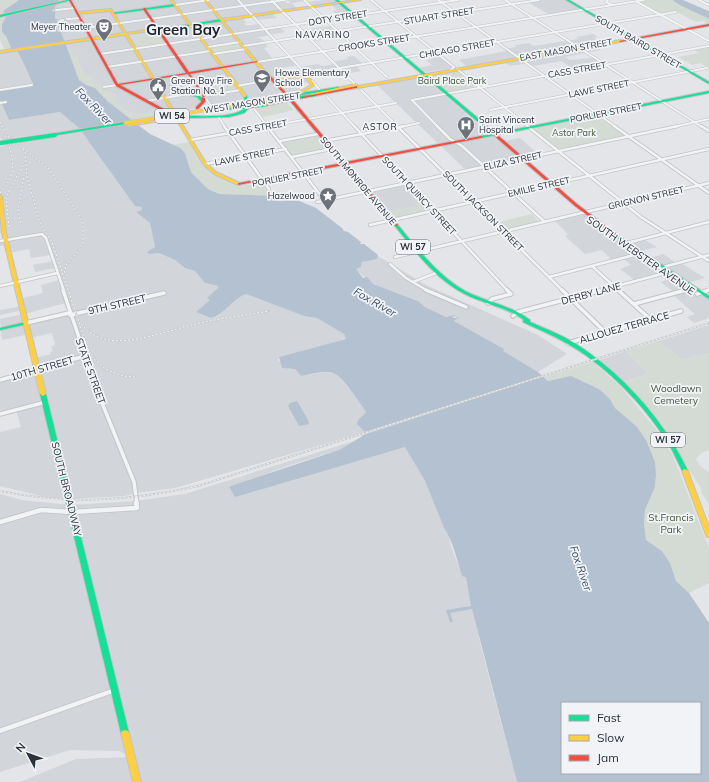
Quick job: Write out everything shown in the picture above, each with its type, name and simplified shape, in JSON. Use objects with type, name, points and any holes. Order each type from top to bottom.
[{"type":"main road","points":[[2,15],[70,0],[116,85],[164,110],[171,110]]},
{"type":"main road","name":"SOUTH MONROE AVENUE","points":[[205,0],[436,273],[456,289],[528,321],[568,343],[600,364],[624,385],[669,442],[683,467],[709,535]]},
{"type":"main road","points":[[3,51],[360,0]]},
{"type":"main road","name":"SOUTH BAIRD STREET","points":[[567,0],[709,83]]},
{"type":"main road","points":[[113,13],[144,9],[173,2],[244,96],[246,110],[235,116],[202,116],[159,120]]},
{"type":"main road","name":"SOUTH WEBSTER AVENUE","points":[[340,2],[584,212],[625,243],[709,302]]},
{"type":"main road","points":[[78,13],[109,9],[113,13],[205,164]]},
{"type":"main road","points":[[144,9],[203,95]]},
{"type":"main road","name":"EAST MASON STREET","points":[[423,73],[580,48],[709,25]]},
{"type":"main road","name":"CROOKS STREET","points":[[116,85],[257,62]]},
{"type":"main road","name":"WEST MASON STREET","points":[[0,145],[159,120],[423,73]]},
{"type":"main road","points":[[272,80],[296,76],[309,78],[312,87],[300,95]]},
{"type":"main road","points":[[287,98],[356,86]]},
{"type":"main road","points":[[287,98],[356,86]]},
{"type":"main road","name":"PORLIER STREET","points":[[205,164],[220,176],[237,184],[244,185],[709,92]]},
{"type":"main road","points":[[190,94],[198,96],[203,95]]},
{"type":"main road","points":[[125,123],[197,108],[203,95]]},
{"type":"main road","name":"WI 54","points":[[220,109],[265,105],[287,98]]},
{"type":"main road","name":"WEST MASON STREET","points":[[0,145],[125,123],[220,109]]},
{"type":"main road","points":[[0,139],[55,135]]},
{"type":"main road","name":"SOUTH BROADWAY","points":[[0,196],[3,241],[16,282],[38,369],[116,689],[137,782]]},
{"type":"main road","name":"SOUTH WEBSTER AVENUE","points":[[698,293],[709,298]]},
{"type":"main road","name":"9TH STREET","points":[[0,329],[26,323]]},
{"type":"street","points":[[173,2],[209,0]]},
{"type":"street","points":[[238,0],[319,88]]},
{"type":"street","points":[[64,31],[285,0]]},
{"type":"street","points":[[304,0],[387,77]]},
{"type":"street","points":[[371,0],[436,52],[454,69],[623,203],[665,233],[709,261]]},
{"type":"street","points":[[438,0],[709,193]]},
{"type":"street","name":"DOTY STREET","points":[[100,54],[458,0]]},
{"type":"street","points":[[505,0],[709,131]]},
{"type":"street","name":"STUART STREET","points":[[338,31],[539,0]]},
{"type":"street","points":[[608,0],[606,2],[612,5]]},
{"type":"street","name":"CROOKS STREET","points":[[257,62],[644,0]]},
{"type":"street","points":[[699,0],[709,5]]},
{"type":"street","name":"SOUTH JACKSON STREET","points":[[272,1],[605,332]]},
{"type":"street","points":[[636,1],[709,40]]},
{"type":"street","points":[[703,2],[709,1]]},
{"type":"street","points":[[56,10],[78,13]]},
{"type":"street","name":"CHICAGO STREET","points":[[309,78],[340,68],[676,12]]},
{"type":"street","points":[[68,19],[78,13]]},
{"type":"street","points":[[107,67],[307,36]]},
{"type":"street","points":[[210,51],[243,46]]},
{"type":"street","name":"CASS STREET","points":[[457,143],[434,123],[432,119],[413,100],[709,46]]},
{"type":"street","name":"LAWE STREET","points":[[490,110],[708,68]]},
{"type":"street","points":[[146,101],[190,94],[203,95],[237,86],[272,80]]},
{"type":"street","points":[[0,90],[32,85]]},
{"type":"street","name":"CROOKS STREET","points":[[104,87],[116,85]]},
{"type":"street","points":[[203,95],[237,86]]},
{"type":"street","points":[[203,95],[212,107]]},
{"type":"street","points":[[244,96],[325,200]]},
{"type":"street","name":"SOUTH QUINCY STREET","points":[[327,97],[511,294],[492,299],[488,303]]},
{"type":"street","points":[[0,103],[6,102]]},
{"type":"street","name":"CASS STREET","points":[[190,140],[396,103]]},
{"type":"street","points":[[175,115],[229,104]]},
{"type":"street","points":[[219,118],[268,189]]},
{"type":"street","name":"ELIZA STREET","points":[[317,202],[709,119]]},
{"type":"street","points":[[324,141],[419,123]]},
{"type":"street","points":[[280,141],[318,134]]},
{"type":"street","points":[[457,143],[545,222]]},
{"type":"street","name":"LAWE STREET","points":[[205,164],[286,149]]},
{"type":"street","points":[[292,157],[331,149]]},
{"type":"street","name":"EMILIE STREET","points":[[370,225],[709,149]]},
{"type":"street","name":"GRIGNON STREET","points":[[396,258],[709,182]]},
{"type":"street","points":[[625,243],[709,222]]},
{"type":"street","name":"STATE STREET","points":[[3,241],[33,234],[42,234],[46,238],[85,356],[134,482],[137,508],[72,512]]},
{"type":"street","points":[[549,277],[640,253]]},
{"type":"street","points":[[660,267],[709,254]]},
{"type":"street","points":[[390,264],[399,274],[413,282],[466,306]]},
{"type":"street","points":[[592,266],[650,320]]},
{"type":"street","name":"DERBY LANE","points":[[515,315],[667,272]]},
{"type":"street","points":[[0,286],[57,273]]},
{"type":"street","points":[[413,282],[436,273]]},
{"type":"street","points":[[634,304],[691,288]]},
{"type":"street","points":[[698,293],[709,290]]},
{"type":"street","name":"9TH STREET","points":[[26,323],[164,293]]},
{"type":"street","name":"ALLOUEZ TERRACE","points":[[568,343],[680,311]]},
{"type":"street","name":"10TH STREET","points":[[0,380],[85,356]]},
{"type":"street","points":[[0,414],[46,402]]},
{"type":"street","points":[[0,522],[41,510],[72,512]]},
{"type":"street","points":[[0,731],[116,689]]},
{"type":"shaded area","points":[[59,0],[271,0],[273,2],[283,0],[286,3],[290,3],[288,0],[304,0],[306,1],[292,3],[297,9],[272,14],[277,18],[256,20],[252,16],[242,17],[246,23],[244,23],[246,26],[258,24],[261,29],[280,27],[285,32],[255,38],[260,38],[265,42],[268,47],[264,48],[273,59],[291,57],[298,65],[282,68],[285,72],[288,71],[290,73],[303,71],[300,67],[317,64],[323,66],[335,64],[333,62],[348,59],[347,57],[354,56],[364,65],[356,66],[361,71],[345,74],[340,69],[323,71],[321,68],[315,69],[317,72],[300,75],[310,82],[296,84],[301,90],[285,93],[280,87],[276,87],[283,96],[251,102],[240,86],[238,86],[245,96],[246,101],[212,107],[201,92],[192,93],[203,101],[197,108],[133,121],[79,80],[64,40],[56,28],[59,27],[52,10]]},
{"type":"shaded area","points":[[336,0],[349,12],[336,14],[333,11],[337,10],[330,4],[312,7],[307,2]]},
{"type":"shaded area","points":[[539,0],[567,0],[584,10],[550,15],[528,2]]},
{"type":"shaded area","points":[[593,34],[598,37],[594,38],[602,43],[467,67],[459,60],[507,51],[505,49],[516,47],[515,45],[529,43],[534,46],[578,39],[576,37]]},
{"type":"shaded area","points":[[594,46],[601,50],[565,57],[570,60],[593,58],[602,65],[574,70],[562,61],[533,66],[529,63],[510,66],[504,62]]},
{"type":"shaded area","points":[[9,50],[10,52],[17,51],[32,77],[32,86],[0,91],[0,52]]},
{"type":"shaded area","points":[[434,53],[453,68],[426,72],[419,68],[432,65],[426,60],[431,59],[426,54]]},
{"type":"shaded area","points":[[423,77],[499,142],[520,138],[538,154],[465,169],[376,84]]},
{"type":"shaded area","points":[[0,100],[9,120],[60,112],[80,129],[13,138],[21,142],[82,132],[142,207],[143,210],[136,212],[150,223],[155,247],[148,252],[159,253],[175,260],[185,268],[195,271],[205,283],[218,286],[219,288],[208,298],[211,300],[197,312],[217,316],[239,297],[246,294],[304,316],[317,318],[344,334],[346,339],[279,357],[278,360],[288,369],[295,369],[301,376],[326,372],[336,374],[354,393],[366,412],[358,420],[365,432],[175,488],[136,493],[125,496],[69,499],[41,496],[0,486],[0,432],[21,427],[16,410],[0,414],[0,380],[38,369],[35,358],[51,354],[50,352],[53,351],[51,347],[55,345],[52,333],[30,338],[29,334],[2,340],[0,319],[24,314],[23,310],[0,315],[0,310],[22,306],[20,299],[43,293],[41,285],[59,280],[55,268],[35,272],[33,265],[53,261],[51,255],[31,258],[29,249],[9,253],[7,245],[0,246],[0,241],[6,240],[4,233],[0,233],[0,147],[7,145],[0,138]],"holes":[[[66,303],[69,313],[26,323],[24,314]]]},
{"type":"shaded area","points":[[406,185],[429,210],[393,218],[370,193]]},
{"type":"shaded area","points":[[586,212],[650,258],[663,254],[676,263],[681,263],[705,278],[688,283],[709,298],[709,318],[694,323],[687,317],[695,314],[672,294],[675,293],[661,282],[666,280],[658,275],[636,281],[620,269],[631,265],[623,258],[612,260],[602,250],[585,254],[565,236],[568,235],[554,220]]},
{"type":"shaded area","points":[[645,240],[657,247],[641,251],[631,244]]},
{"type":"shaded area","points":[[378,256],[428,286],[538,335],[567,354],[538,372],[502,351],[504,349],[454,321],[458,317],[452,317],[457,313],[446,317],[425,307],[418,301],[373,284],[355,269],[361,267],[362,262],[376,259]]},
{"type":"shaded area","points":[[709,325],[709,353],[682,360],[659,341]]},
{"type":"shaded area","points":[[626,351],[648,374],[621,383],[597,361]]},
{"type":"shaded area","points":[[354,441],[339,450],[287,466],[229,488],[405,447],[425,481],[444,528],[449,534],[451,547],[460,568],[466,577],[481,647],[517,782],[20,782],[76,759],[131,757],[119,751],[70,750],[0,772],[0,494],[22,500],[70,505],[136,501],[185,494]]},
{"type":"green space","points":[[0,0],[19,0],[3,11],[6,18],[2,24],[2,32],[6,36],[11,48],[5,51],[0,40]]},
{"type":"green space","points":[[648,0],[673,0],[709,19],[709,24],[703,21],[696,22],[675,11],[661,14],[637,2]]},
{"type":"green space","points":[[330,26],[343,37],[315,41],[302,30]]},
{"type":"green space","points":[[157,31],[165,43],[136,47],[129,35]]},
{"type":"green space","points":[[71,42],[68,44],[74,57],[96,54],[78,58],[80,65],[84,73],[87,73],[87,76],[92,76],[95,84],[101,84],[98,87],[103,86],[103,89],[117,95],[115,100],[122,107],[135,113],[170,111],[172,114],[133,121],[96,90],[79,80],[65,43]]},
{"type":"green space","points":[[240,42],[246,49],[213,54],[208,47]]},
{"type":"green space","points":[[709,46],[709,68],[700,63],[692,65],[678,57],[699,53],[693,49]]},
{"type":"green space","name":"Baird Place Park","points":[[456,70],[476,87],[448,93],[428,75]]},
{"type":"green space","points":[[233,82],[238,90],[207,95],[202,89],[202,88]]},
{"type":"green space","points":[[287,103],[294,110],[263,117],[254,107]]},
{"type":"green space","name":"Astor Park","points":[[598,115],[627,136],[558,150],[532,129]]},
{"type":"green space","points":[[318,134],[331,149],[292,157],[280,141]]},
{"type":"green space","points":[[189,142],[204,165],[219,177],[238,186],[262,183],[268,191],[288,193],[285,197],[219,194],[205,197],[214,191],[208,189],[191,172],[185,153],[171,145]]},
{"type":"green space","points":[[418,201],[428,210],[393,218],[388,211],[418,206],[414,202]]},
{"type":"green space","points":[[532,214],[539,222],[506,230],[499,222]]},
{"type":"green space","name":"Woodlawn Cemetery","points":[[659,341],[682,360],[709,353],[709,450],[701,453],[696,459],[700,466],[709,472],[709,505],[701,492],[702,490],[667,434],[623,383],[648,374],[626,351]]},
{"type":"green space","name":"St.Francis Park","points":[[593,362],[620,386],[658,432],[673,456],[709,548],[709,583],[689,593],[676,581],[670,563],[662,551],[646,540],[644,524],[645,510],[655,487],[656,475],[636,426],[615,408],[610,399],[599,389],[571,376],[549,381],[544,377]]},
{"type":"water","name":"Fox River","points":[[19,0],[59,0],[52,10],[53,12],[55,11],[55,19],[57,19],[61,31],[59,27],[56,28],[58,32],[61,32],[79,80],[86,85],[95,88],[107,101],[150,134],[180,148],[185,153],[191,172],[208,189],[219,194],[276,196],[297,200],[316,208],[344,231],[348,232],[361,242],[360,244],[364,244],[378,255],[377,259],[362,262],[361,267],[356,269],[363,278],[367,277],[373,284],[418,301],[425,307],[446,317],[457,314],[452,317],[459,317],[454,321],[504,349],[503,351],[538,372],[548,381],[571,376],[599,389],[610,399],[615,408],[636,426],[646,440],[655,462],[655,487],[645,510],[644,524],[646,540],[662,551],[670,563],[676,581],[689,593],[709,623],[709,782],[517,782],[472,609],[450,613],[453,622],[450,622],[446,610],[471,606],[466,577],[462,576],[452,544],[425,481],[405,447],[235,497],[230,488],[228,489],[231,486],[339,450],[361,437],[365,432],[357,424],[358,420],[366,412],[351,390],[337,375],[326,372],[301,376],[295,369],[282,368],[279,357],[346,339],[344,334],[317,318],[304,316],[246,294],[211,318],[196,312],[210,300],[207,298],[218,288],[218,286],[205,283],[195,271],[185,268],[175,260],[159,253],[149,254],[147,252],[155,247],[150,223],[136,212],[142,210],[142,207],[135,206],[80,129],[60,112],[9,120],[0,100],[0,91],[32,86],[33,84],[17,51],[10,52],[9,49],[11,48],[6,36],[2,32],[2,24],[6,17],[3,11]]},
{"type":"water","points":[[673,0],[683,0],[709,11],[709,19],[683,7]]},
{"type":"water","points":[[297,401],[309,424],[299,426],[288,406],[290,403]]},
{"type":"pier","points":[[494,391],[495,392],[357,437],[361,434]]},
{"type":"railway","points":[[0,122],[8,136],[19,144],[25,152],[27,177],[40,223],[52,242],[90,355],[105,369],[123,376],[135,377]]},
{"type":"railway","points":[[0,193],[10,178],[13,165],[5,134]]},
{"type":"railway","points":[[23,148],[49,169],[83,222],[83,246],[66,265],[64,274]]},
{"type":"railway","points":[[9,227],[6,197],[24,163]]},
{"type":"railway","points":[[21,223],[18,211],[24,175]]},
{"type":"railway","points":[[81,324],[91,333],[100,338],[115,341],[139,339],[208,321],[269,311]]},
{"type":"railway","points":[[0,491],[75,500],[124,498],[198,486],[709,323]]},
{"type":"traffic: fast","points":[[0,16],[71,0]]},
{"type":"traffic: fast","points":[[336,0],[485,126]]},
{"type":"traffic: fast","points":[[567,0],[709,83]]},
{"type":"traffic: fast","points":[[113,13],[175,5]]},
{"type":"traffic: fast","points":[[155,30],[222,20]]},
{"type":"traffic: fast","points":[[289,96],[338,88]]},
{"type":"traffic: fast","points":[[481,137],[709,92]]},
{"type":"traffic: fast","points":[[190,94],[198,96],[203,101]]},
{"type":"traffic: fast","points":[[300,97],[315,95]]},
{"type":"traffic: fast","points":[[190,117],[229,116],[243,112],[247,108],[245,96]]},
{"type":"traffic: fast","points":[[220,110],[300,97]]},
{"type":"traffic: fast","points":[[239,108],[265,105]]},
{"type":"traffic: fast","points":[[51,135],[131,122]]},
{"type":"traffic: fast","points":[[0,143],[55,135]]},
{"type":"traffic: fast","points":[[396,225],[419,253],[444,279],[471,296],[515,312],[528,321]]},
{"type":"traffic: fast","points":[[617,236],[709,298]]},
{"type":"traffic: fast","points":[[525,321],[575,346],[618,379],[657,423],[678,455],[685,471]]},
{"type":"traffic: fast","points":[[0,329],[26,323]]},
{"type":"traffic: fast","points":[[43,394],[125,733]]},
{"type":"traffic: slow","points":[[171,0],[245,96]]},
{"type":"traffic: slow","points":[[205,0],[266,74]]},
{"type":"traffic: slow","points":[[222,20],[360,0]]},
{"type":"traffic: slow","points":[[78,13],[111,10],[205,164],[215,173],[239,184]]},
{"type":"traffic: slow","points":[[0,52],[158,29]]},
{"type":"traffic: slow","points":[[352,88],[620,41]]},
{"type":"traffic: slow","points":[[272,80],[296,76],[307,77],[313,85],[302,92]]},
{"type":"traffic: slow","points":[[312,94],[355,85]]},
{"type":"traffic: slow","points":[[125,123],[274,99],[302,92]]},
{"type":"traffic: slow","points":[[128,125],[159,120]]},
{"type":"traffic: slow","points":[[0,196],[4,233],[43,394]]},
{"type":"traffic: slow","points":[[685,471],[709,535]]},
{"type":"traffic: slow","points":[[125,733],[137,782]]},
{"type":"traffic: jam","points":[[70,0],[117,85],[163,110],[171,110]]},
{"type":"traffic: jam","points":[[144,9],[204,96]]},
{"type":"traffic: jam","points":[[620,41],[709,25]]},
{"type":"traffic: jam","points":[[117,85],[257,62]]},
{"type":"traffic: jam","points":[[264,71],[292,101],[396,225]]},
{"type":"traffic: jam","points":[[265,105],[356,87]]},
{"type":"traffic: jam","points":[[197,108],[203,102],[203,98]]},
{"type":"traffic: jam","points":[[485,126],[576,205],[617,236]]},
{"type":"traffic: jam","points":[[239,184],[481,137]]},
{"type":"place","name":"Meyer Theater","points":[[104,42]]},
{"type":"place","name":"Howe Elementary School","points":[[262,93]]},
{"type":"place","name":"Green Bay Fire Station No. 1","points":[[158,101]]},
{"type":"place","name":"Saint Vincent Hospital","points":[[466,140]]},
{"type":"place","name":"Hazelwood","points":[[328,211]]},
{"type":"district","name":"Green Bay","points":[[183,30]]},
{"type":"district","name":"NAVARINO","points":[[323,35]]},
{"type":"district","name":"ASTOR","points":[[380,127]]}]
